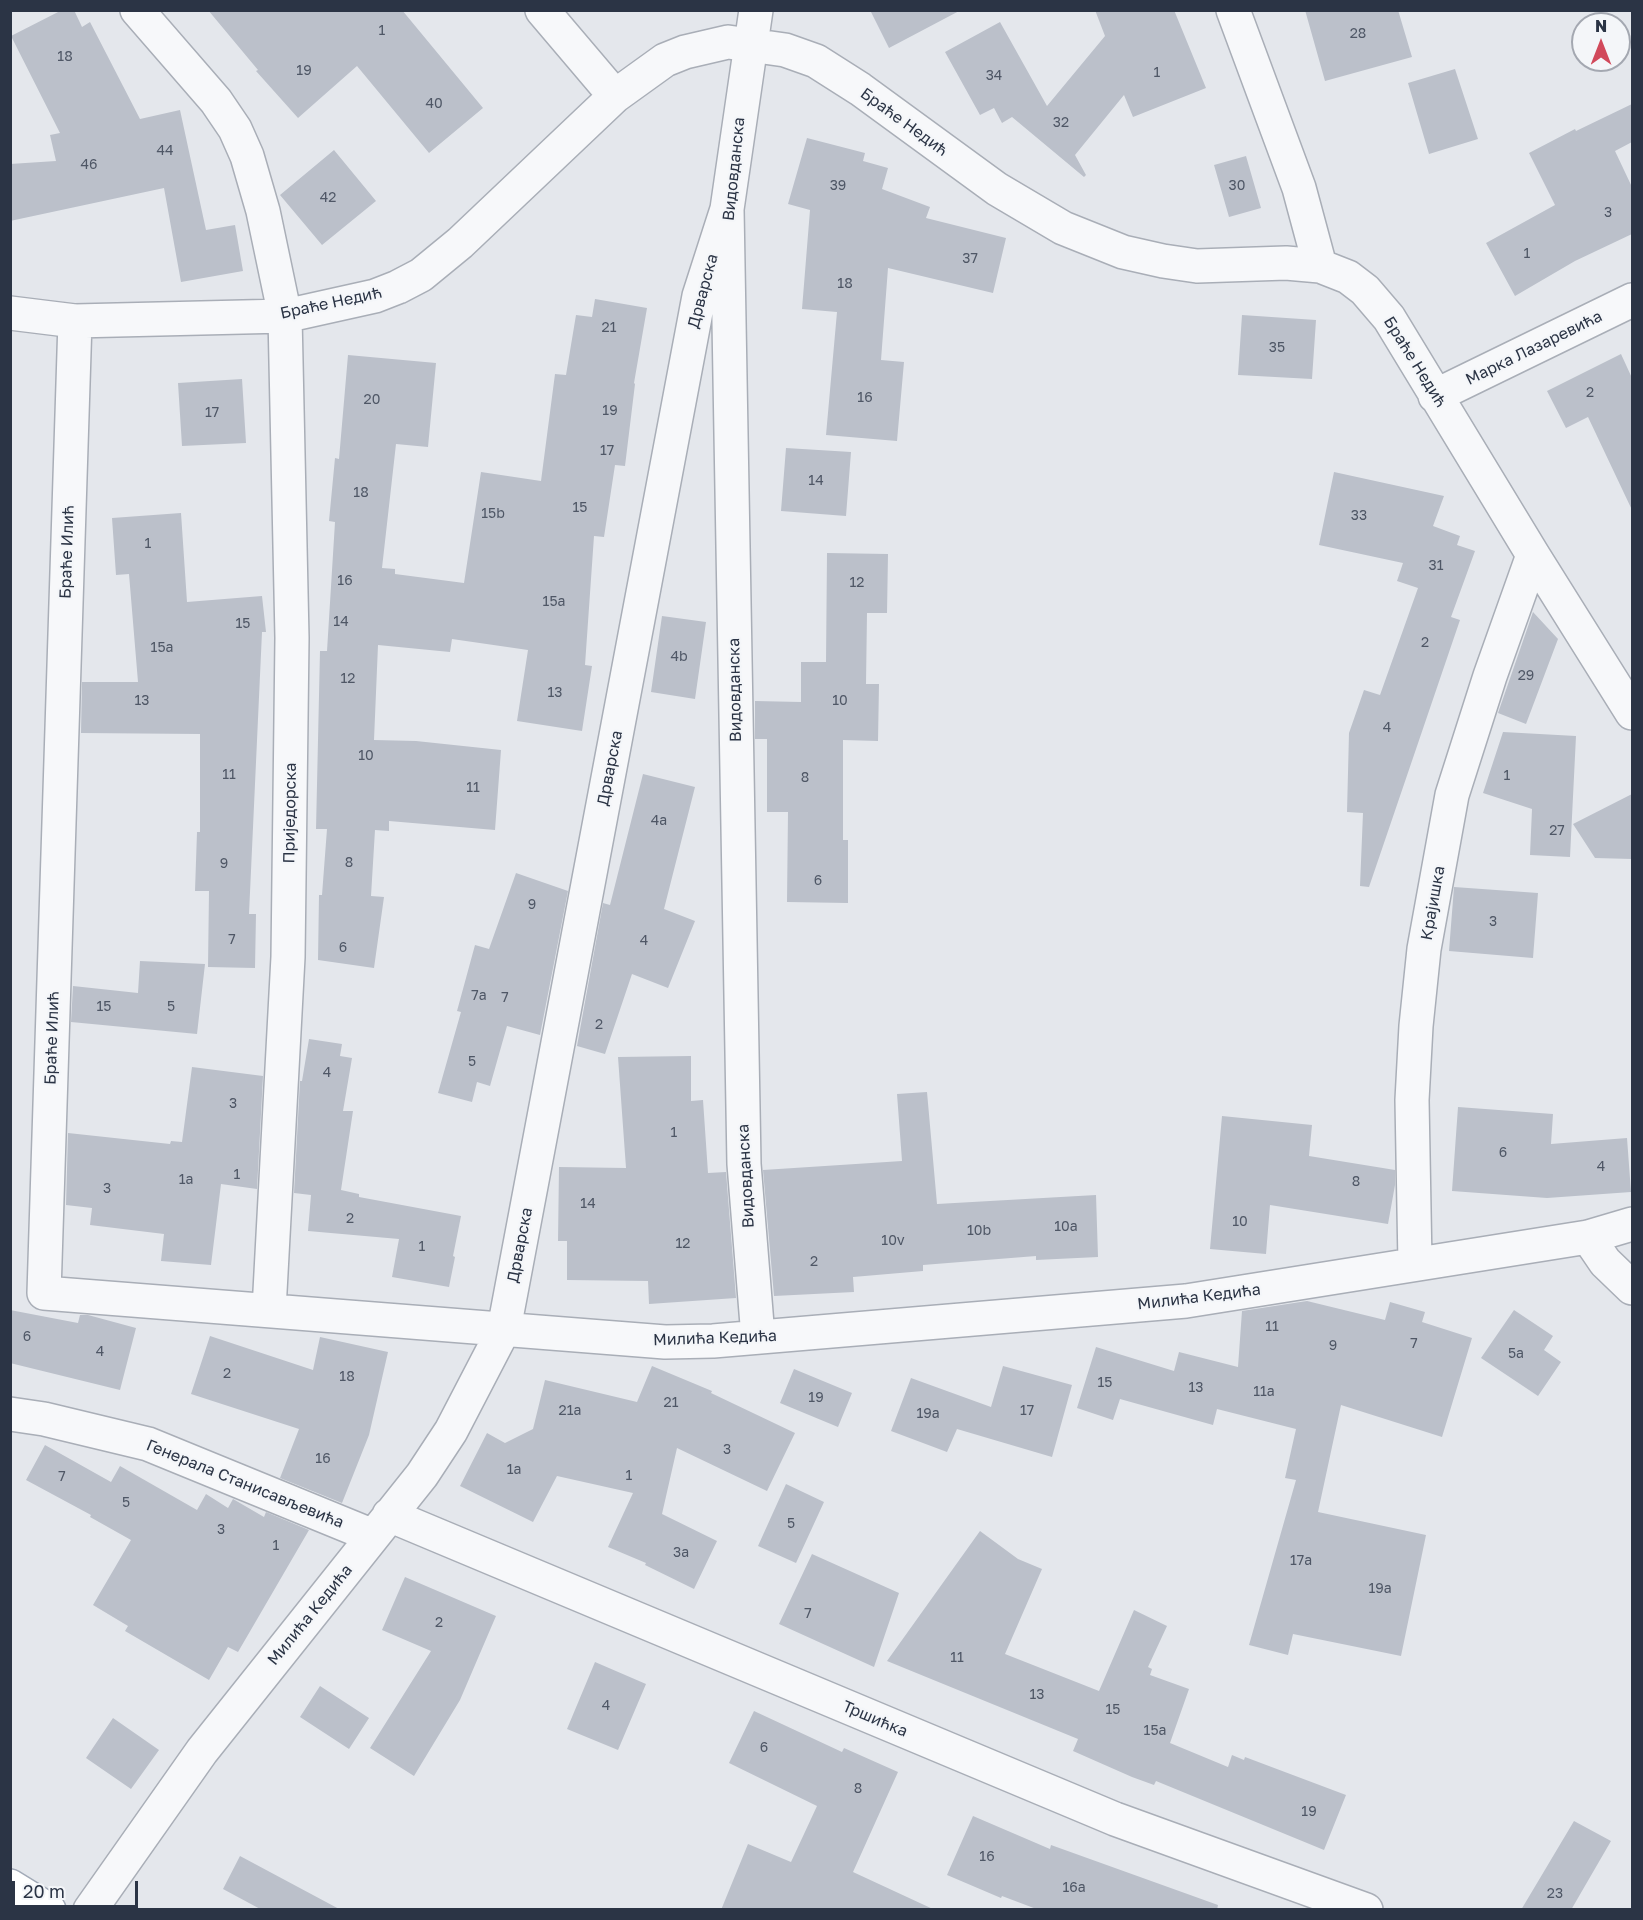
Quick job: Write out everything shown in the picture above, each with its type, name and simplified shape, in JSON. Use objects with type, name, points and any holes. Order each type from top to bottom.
[{"type":"main road","points":[[10,1886],[49,1910]]},
{"type":"street","name":"Приједорска","points":[[137,10],[216,101],[235,129],[247,156],[263,211],[285,316],[292,638],[288,957],[269,1310]]},
{"type":"street","points":[[542,10],[615,96]]},
{"type":"street","name":"Видовданска","points":[[756,10],[727,209],[744,1164],[758,1337]]},
{"type":"street","points":[[1233,10],[1299,188],[1320,266]]},
{"type":"street","name":"Браће Недић","points":[[10,313],[75,321],[285,316],[375,296],[421,275],[460,243],[615,96],[666,60],[685,52],[728,42],[785,50],[816,61],[860,89],[997,189],[1063,228],[1123,252],[1163,261],[1197,266],[1286,263],[1320,266],[1348,277],[1365,290],[1389,318],[1632,713]]},
{"type":"street","name":"Дрварска","points":[[504,1329],[699,296],[727,209]]},
{"type":"street","name":"Марка Лазаревића","points":[[1435,396],[1632,300]]},
{"type":"street","name":"Браће Илић","points":[[75,321],[44,1293],[504,1329]]},
{"type":"street","name":"Крајишка","points":[[1415,1264],[1412,1100],[1416,1026],[1424,949],[1452,795],[1490,676],[1533,555]]},
{"type":"street","name":"Милића Кедића","points":[[90,1910],[202,1751],[422,1475],[451,1431],[504,1329],[665,1342],[758,1337],[1186,1301],[1588,1237],[1632,1224]]},
{"type":"street","points":[[1588,1237],[1605,1262],[1632,1288]]},
{"type":"street","name":"Генерала Станисављевића","points":[[10,1414],[44,1419],[148,1444],[381,1526]]},
{"type":"street","name":"Тршићка","points":[[381,1526],[1115,1819],[1366,1910]]},
{"type":"building","points":[[62,10],[74,10],[82,27],[90,22],[140,119],[180,110],[206,230],[235,225],[243,271],[181,282],[164,188],[10,221],[10,164],[56,161],[50,135],[60,133],[11,36]]},
{"type":"building","points":[[208,10],[402,10],[483,108],[429,153],[357,66],[298,118],[256,71],[258,70]]},
{"type":"building","points":[[870,10],[961,10],[889,48]]},
{"type":"building","points":[[1095,10],[1174,10],[1206,88],[1133,117],[1124,95],[1075,155],[1086,175],[1084,177],[1012,117],[1002,123],[994,108],[980,115],[945,52],[1000,22],[1047,106],[1105,36]]},
{"type":"building","points":[[1305,10],[1398,10],[1412,57],[1325,81]]},
{"type":"building","points":[[1455,69],[1478,139],[1429,154],[1408,83]]},
{"type":"building","points":[[1632,104],[1632,142],[1615,151],[1632,187],[1632,234],[1575,261],[1515,296],[1486,243],[1555,205],[1529,153],[1575,129],[1576,131]]},
{"type":"building","points":[[807,138],[865,153],[863,161],[888,168],[882,189],[930,207],[926,218],[1006,238],[993,293],[888,268],[881,360],[904,362],[897,441],[826,435],[837,312],[802,309],[810,210],[788,204]]},
{"type":"building","points":[[334,150],[376,201],[322,245],[280,195]]},
{"type":"building","points":[[1246,156],[1261,208],[1229,217],[1214,165]]},
{"type":"building","points":[[595,299],[647,308],[634,383],[625,466],[615,465],[604,537],[594,536],[585,665],[592,666],[582,731],[517,721],[528,650],[452,639],[450,652],[378,645],[374,740],[416,741],[501,750],[495,830],[389,821],[389,831],[375,830],[371,896],[384,897],[374,968],[318,960],[319,895],[322,895],[327,829],[316,829],[320,651],[327,651],[335,522],[329,521],[335,458],[339,459],[348,355],[436,363],[428,447],[396,444],[382,568],[395,569],[395,574],[464,583],[481,472],[541,481],[555,374],[566,375],[576,315],[592,317]]},
{"type":"building","points":[[1242,315],[1316,320],[1312,379],[1238,375]]},
{"type":"building","points":[[1621,354],[1632,378],[1632,510],[1588,417],[1566,428],[1547,391]]},
{"type":"building","points":[[242,379],[246,443],[182,446],[178,383]]},
{"type":"building","points":[[786,448],[851,452],[846,516],[781,511]]},
{"type":"building","points":[[1334,472],[1444,496],[1433,526],[1460,536],[1457,545],[1475,551],[1451,617],[1460,620],[1369,887],[1360,886],[1363,813],[1347,812],[1349,733],[1364,690],[1380,695],[1418,588],[1397,581],[1403,563],[1319,545]]},
{"type":"building","points":[[181,513],[187,602],[262,596],[266,632],[262,632],[249,914],[256,914],[255,968],[208,967],[209,891],[195,891],[197,832],[200,832],[200,734],[81,733],[82,682],[138,682],[129,574],[116,575],[112,518]]},
{"type":"building","points":[[827,553],[888,554],[887,613],[867,613],[866,684],[879,684],[878,741],[843,740],[843,840],[848,840],[848,903],[787,902],[788,812],[767,812],[767,739],[755,739],[755,701],[801,702],[801,662],[826,662]]},
{"type":"building","points":[[1533,612],[1558,639],[1526,724],[1498,713]]},
{"type":"building","points":[[662,616],[706,622],[695,699],[651,692]]},
{"type":"building","points":[[1503,732],[1576,736],[1570,857],[1530,855],[1532,809],[1483,793]]},
{"type":"building","points":[[643,774],[695,787],[664,909],[695,921],[668,988],[632,974],[605,1054],[577,1046],[603,903],[610,905]]},
{"type":"building","points":[[1632,794],[1632,859],[1595,858],[1573,824]]},
{"type":"building","points":[[516,873],[568,891],[540,1035],[507,1026],[490,1086],[477,1082],[472,1102],[438,1093],[461,1012],[457,1011],[475,945],[489,949]]},
{"type":"building","points":[[1454,887],[1538,893],[1533,958],[1449,951]]},
{"type":"building","points":[[140,961],[205,964],[197,1034],[71,1022],[73,986],[138,993]]},
{"type":"building","points":[[309,1039],[342,1044],[340,1056],[352,1058],[343,1111],[353,1111],[341,1190],[359,1194],[359,1197],[461,1216],[449,1287],[392,1277],[399,1239],[308,1231],[311,1195],[294,1193],[300,1081],[302,1081]]},
{"type":"building","points":[[691,1056],[691,1101],[703,1100],[708,1173],[726,1172],[736,1298],[649,1304],[648,1281],[567,1280],[567,1241],[558,1241],[559,1167],[626,1168],[618,1057]]},
{"type":"building","points":[[192,1067],[263,1076],[257,1189],[221,1184],[211,1265],[161,1261],[164,1234],[90,1225],[92,1208],[66,1205],[68,1133],[170,1144],[171,1141],[182,1142]]},
{"type":"building","points":[[927,1092],[937,1204],[1096,1195],[1098,1257],[1036,1260],[1036,1256],[923,1265],[923,1271],[853,1277],[854,1292],[774,1296],[763,1170],[902,1161],[897,1094]]},
{"type":"building","points":[[1458,1107],[1553,1114],[1551,1144],[1627,1138],[1631,1192],[1547,1198],[1452,1191]]},
{"type":"building","points":[[1222,1116],[1312,1125],[1309,1156],[1395,1170],[1395,1185],[1388,1224],[1270,1205],[1266,1254],[1210,1249]]},
{"type":"building","points":[[1307,1301],[1385,1320],[1390,1302],[1425,1312],[1422,1322],[1472,1338],[1442,1437],[1341,1405],[1318,1512],[1426,1535],[1401,1656],[1293,1634],[1288,1655],[1249,1645],[1296,1480],[1285,1478],[1296,1429],[1217,1409],[1213,1425],[1120,1399],[1113,1420],[1077,1408],[1096,1347],[1174,1371],[1179,1352],[1238,1367],[1242,1311]]},
{"type":"building","points":[[10,1310],[78,1323],[80,1315],[88,1315],[136,1328],[120,1390],[10,1363]]},
{"type":"building","points":[[1514,1310],[1553,1336],[1544,1350],[1561,1362],[1538,1396],[1481,1358]]},
{"type":"building","points":[[210,1336],[313,1370],[320,1337],[388,1352],[369,1435],[342,1503],[280,1478],[299,1429],[191,1394]]},
{"type":"building","points":[[652,1366],[712,1391],[711,1393],[795,1433],[767,1491],[677,1448],[662,1514],[717,1541],[694,1589],[645,1565],[646,1563],[608,1547],[633,1493],[557,1476],[533,1522],[460,1486],[487,1433],[505,1443],[533,1429],[545,1380],[637,1402]]},
{"type":"building","points":[[1003,1366],[1072,1385],[1052,1457],[957,1429],[947,1452],[891,1431],[911,1378],[991,1407]]},
{"type":"building","points":[[794,1369],[852,1393],[838,1427],[780,1403]]},
{"type":"building","points":[[45,1445],[111,1482],[120,1466],[197,1510],[206,1494],[228,1508],[233,1499],[264,1517],[266,1512],[309,1530],[238,1652],[228,1647],[209,1680],[125,1631],[128,1626],[93,1605],[131,1540],[90,1517],[91,1515],[26,1480]]},
{"type":"building","points":[[786,1484],[824,1502],[796,1563],[758,1546]]},
{"type":"building","points":[[980,1531],[1018,1559],[1042,1569],[1005,1654],[1099,1691],[1134,1610],[1167,1626],[1148,1667],[1152,1669],[1150,1675],[1189,1689],[1170,1743],[1228,1767],[1232,1755],[1244,1760],[1245,1757],[1346,1795],[1324,1850],[1156,1781],[1154,1785],[1132,1777],[1073,1751],[1078,1739],[887,1661]]},
{"type":"building","points":[[812,1554],[899,1593],[874,1667],[779,1624]]},
{"type":"building","points":[[405,1577],[496,1616],[460,1700],[414,1776],[370,1748],[431,1651],[382,1630]]},
{"type":"building","points":[[595,1662],[646,1684],[618,1750],[567,1729]]},
{"type":"building","points":[[320,1686],[369,1718],[349,1749],[300,1717]]},
{"type":"building","points":[[754,1711],[842,1752],[844,1748],[898,1772],[853,1872],[935,1910],[721,1910],[748,1844],[791,1862],[817,1806],[729,1763]]},
{"type":"building","points":[[113,1718],[159,1750],[131,1789],[86,1758]]},
{"type":"building","points":[[973,1816],[1050,1849],[1051,1845],[1218,1905],[1217,1910],[1039,1910],[1002,1896],[1001,1898],[947,1875]]},
{"type":"building","points":[[1574,1821],[1611,1841],[1571,1910],[1521,1910]]},
{"type":"building","points":[[240,1856],[341,1910],[262,1910],[223,1889]]}]
